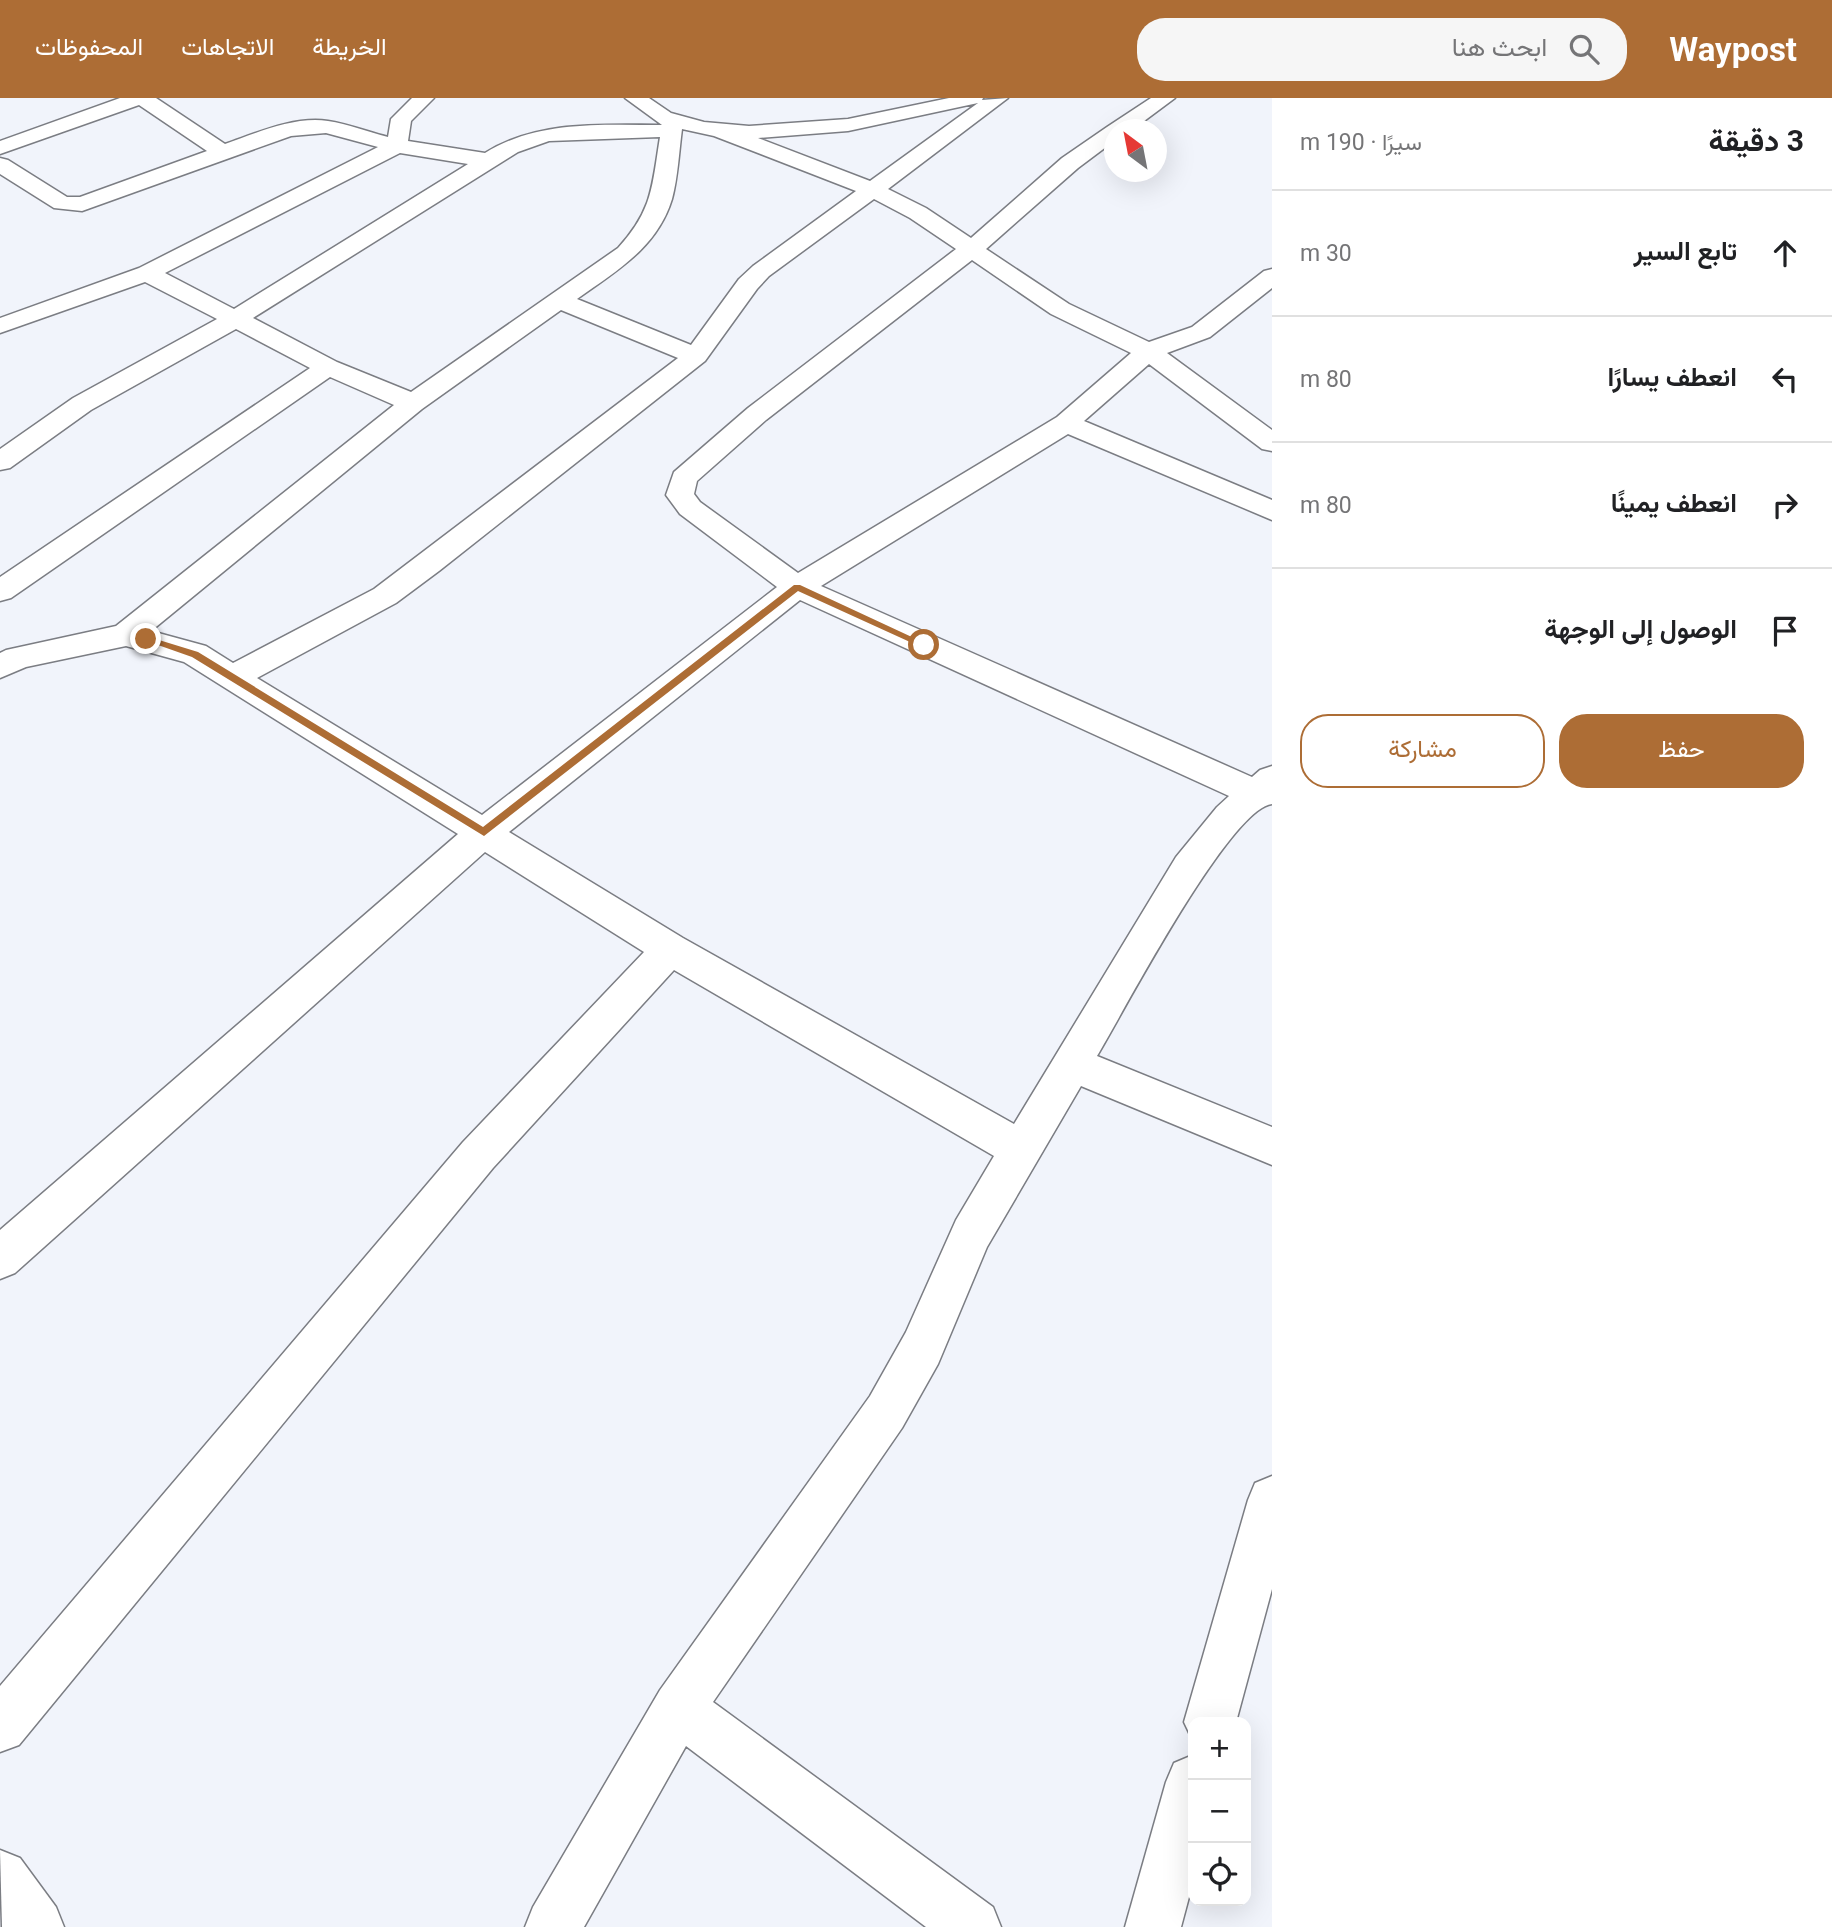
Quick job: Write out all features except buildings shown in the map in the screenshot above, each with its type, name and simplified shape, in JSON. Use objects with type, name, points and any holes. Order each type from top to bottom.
[{"type":"street","points":[[0,148],[140,98],[223,152]]},
{"type":"street","points":[[397,146],[401,119],[424,98]]},
{"type":"street","points":[[635,98],[646,109],[673,126]]},
{"type":"street","points":[[0,462],[82,404],[235,319],[510,147],[547,135],[673,126],[722,132],[855,125],[909,115],[973,98]]},
{"type":"street","points":[[232,677],[385,596],[429,564],[696,356],[748,284],[761,271],[998,98]]},
{"type":"street","points":[[1133,119],[1165,98]]},
{"type":"street","points":[[126,635],[412,403],[626,253],[648,229],[661,198],[673,126]]},
{"type":"street","points":[[0,166],[62,202],[82,204],[223,152],[288,130],[309,127],[327,127],[397,146],[486,160]]},
{"type":"street","points":[[722,132],[872,189],[918,213],[1060,309],[1148,351],[1272,443]]},
{"type":"street","points":[[1104,139],[1070,163],[973,248],[757,414],[684,478],[680,495],[690,508],[797,587],[1267,788]]},
{"type":"street","points":[[0,326],[147,273],[397,146]]},
{"type":"street","points":[[147,273],[328,367],[412,403]]},
{"type":"street","points":[[0,1258],[484,832],[797,587],[1066,423],[1148,351],[1200,332],[1272,276]]},
{"type":"street","points":[[558,300],[696,356]]},
{"type":"street","points":[[0,591],[328,367]]},
{"type":"street","points":[[1066,423],[1272,511]]},
{"type":"street","points":[[6,658],[126,635],[195,654],[670,949],[1021,1150]]},
{"type":"street","points":[[553,1927],[678,1708],[886,1412],[922,1348],[971,1234],[1189,867],[1229,816],[1267,788]]},
{"type":"street","points":[[0,1726],[478,1155],[670,949]]},
{"type":"street","points":[[1072,1064],[1272,1146]]},
{"type":"street","points":[[1211,1717],[1272,1500]]},
{"type":"street","points":[[678,1708],[973,1927]]},
{"type":"street","points":[[1153,1927],[1188,1800]]},
{"type":"street","points":[[0,1878],[36,1927]]},
{"type":"route","points":[[146,639],[195,654],[484,832],[797,587],[924,645]]}]
